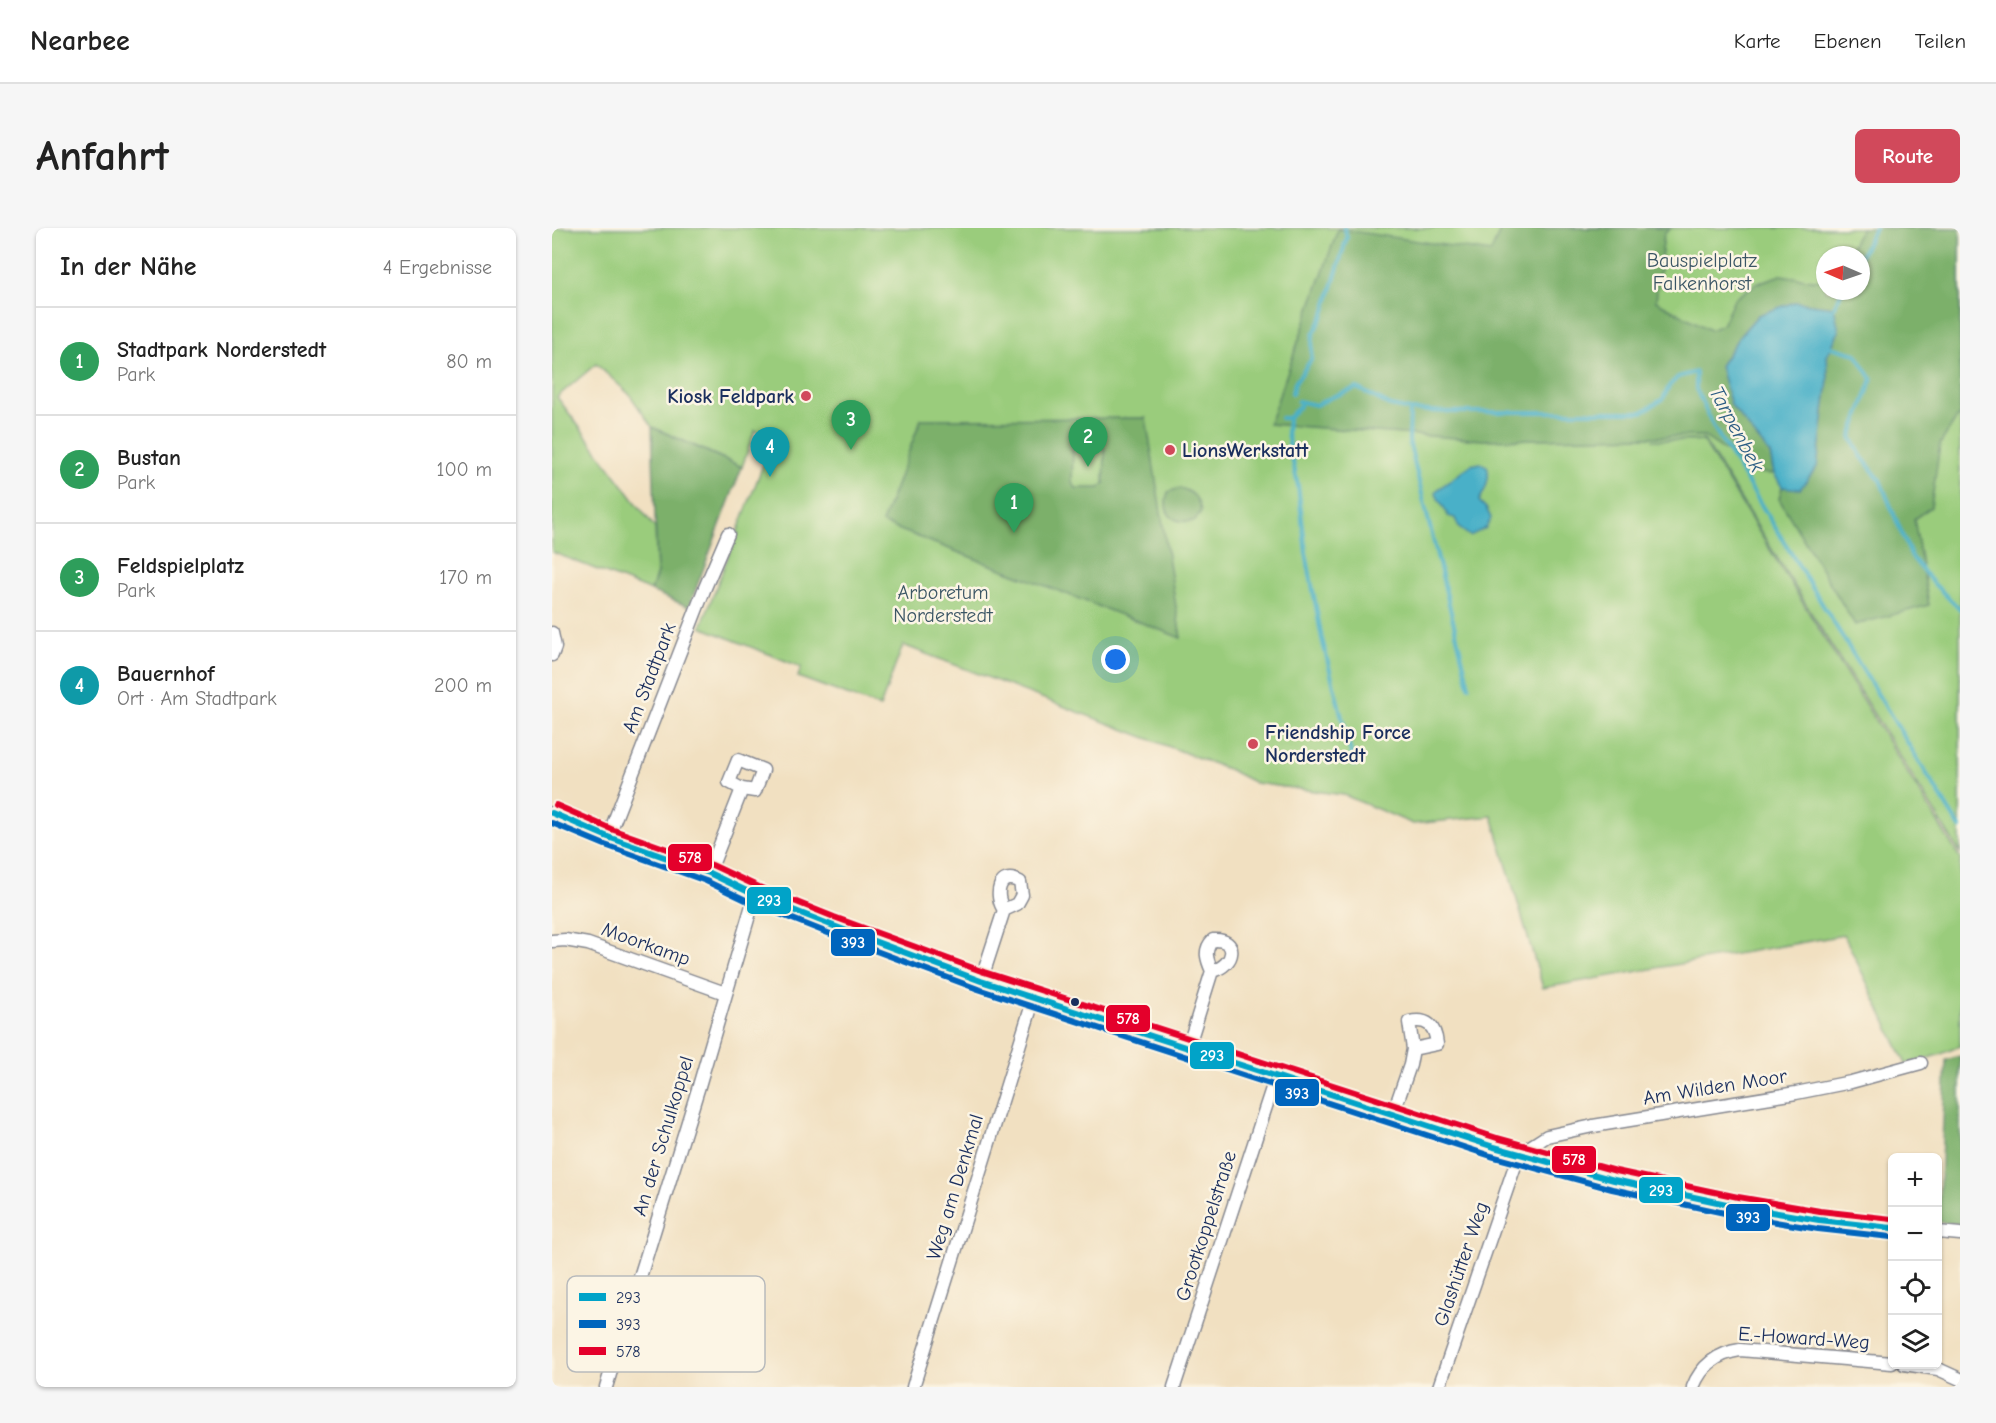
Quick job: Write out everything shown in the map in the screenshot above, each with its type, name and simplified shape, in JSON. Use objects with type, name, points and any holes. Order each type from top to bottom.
[{"type":"street","name":"Am Stadtpark","points":[[608,837],[728,534]]},
{"type":"street","points":[[552,633],[555,647],[552,656]]},
{"type":"street","points":[[709,873],[742,789]]},
{"type":"street","points":[[552,813],[608,837],[709,873],[755,895],[981,981],[1519,1154],[1624,1182],[1736,1206],[1819,1220],[1888,1227]]},
{"type":"street","name":"An der Schulkoppel","points":[[640,1276],[755,895]]},
{"type":"street","points":[[981,981],[1004,910]]},
{"type":"street","name":"Moorkamp","points":[[552,941],[565,940],[588,944],[725,993]]},
{"type":"street","points":[[1188,1048],[1212,971]]},
{"type":"street","name":"Weg am Denkmal","points":[[913,1387],[1034,999]]},
{"type":"street","points":[[1393,1114],[1410,1065],[1413,1049]]},
{"type":"street","name":"Am Wilden Moor","points":[[1519,1154],[1547,1136],[1593,1126],[1807,1091],[1921,1063]]},
{"type":"street","name":"Grootkoppelstraße","points":[[1174,1387],[1276,1076]]},
{"type":"street","name":"Glashütter Weg","points":[[1439,1387],[1519,1154]]},
{"type":"street","points":[[1942,1232],[1960,1234]]},
{"type":"street","name":"E.-Howard-Weg","points":[[1693,1387],[1709,1363],[1726,1353],[1740,1350],[1888,1364]]},
{"type":"street","points":[[1938,1369],[1960,1379]]},
{"type":"street","name":"An der Schulkoppel","points":[[606,1387],[611,1372]]},
{"type":"green space","points":[[552,228],[1960,228],[1960,853],[1704,440],[1652,440],[1703,441],[1960,858],[1960,1046],[1939,1055],[1906,1064],[1844,935],[1543,988],[1492,816],[1413,824],[1344,795],[1255,783],[1230,770],[903,645],[880,707],[798,677],[801,667],[701,627],[773,439],[755,430],[742,467],[652,427],[630,395],[596,364],[557,397],[655,528],[657,573],[651,591],[552,552]]},
{"type":"green space","points":[[1501,228],[1671,228],[1664,234],[1656,301],[1710,330],[1722,325],[1734,299],[1757,283],[1781,275],[1816,280],[1816,300],[1870,300],[1870,246],[1852,246],[1861,228],[1960,228],[1960,413],[1940,444],[1931,507],[1914,519],[1929,605],[1855,625],[1779,499],[1782,487],[1800,488],[1817,466],[1828,380],[1827,356],[1839,331],[1758,315],[1739,337],[1720,366],[1731,405],[1770,454],[1774,474],[1758,473],[1703,436],[1483,440],[1269,424],[1338,229],[1491,252]]},
{"type":"green space","points":[[1146,418],[1181,638],[882,523],[921,419]],"holes":[[[1078,446],[1102,446],[1105,451],[1104,484],[1099,488],[1076,488],[1072,483],[1073,450]]]},
{"type":"green space","points":[[652,427],[742,467],[689,607],[651,591],[657,573]]},
{"type":"green space","points":[[1180,488],[1189,491],[1198,502],[1201,511],[1195,521],[1175,519],[1168,512],[1166,500],[1168,492]]},
{"type":"green space","points":[[1960,1056],[1960,1224],[1942,1222],[1941,1153],[1946,1060]]},
{"type":"water","points":[[1795,302],[1834,307],[1839,331],[1827,356],[1828,380],[1817,467],[1800,489],[1782,487],[1774,474],[1770,454],[1731,405],[1720,366],[1739,337],[1758,315]]},
{"type":"water","points":[[1480,463],[1487,466],[1488,480],[1479,501],[1491,518],[1486,528],[1470,536],[1459,528],[1455,518],[1448,516],[1436,491],[1471,465]]},
{"type":"waterway","name":"Tarpenbek","points":[[1292,393],[1295,383],[1311,360],[1313,335],[1324,314],[1347,237],[1344,228]]},
{"type":"waterway","points":[[1866,246],[1875,228]]},
{"type":"waterway","points":[[1834,307],[1838,300]]},
{"type":"waterway","points":[[1831,347],[1856,354],[1872,379],[1851,437],[1861,456],[1880,480],[1911,556],[1934,584],[1960,609]]},
{"type":"waterway","name":"Tarpenbek","points":[[1298,401],[1316,405],[1357,388],[1391,406],[1410,410],[1642,412],[1663,399],[1669,386],[1678,377],[1696,372],[1696,389],[1714,428],[1960,828]]},
{"type":"waterway","points":[[1288,418],[1301,402]]},
{"type":"waterway","points":[[1410,410],[1409,441],[1469,686]]},
{"type":"waterway","points":[[1281,418],[1288,418],[1287,433],[1298,486],[1306,553],[1322,639],[1354,765]]},
{"type":"transit line","name":"578","points":[[556,805],[611,829],[712,865],[759,887],[834,917],[984,972],[1497,1138],[1616,1171],[1738,1197],[1820,1211],[1888,1219]]},
{"type":"transit line","name":"293","points":[[552,813],[608,837],[709,873],[755,895],[831,925],[981,981],[1494,1147],[1614,1180],[1736,1206],[1819,1220],[1888,1228]]},
{"type":"transit line","name":"393","points":[[552,823],[605,845],[706,881],[752,903],[828,933],[978,989],[1491,1156],[1612,1189],[1734,1215],[1818,1229],[1888,1237]]},
{"type":"place","name":"Kiosk Feldpark","points":[[806,396]]},
{"type":"place","name":"Feldspielplatz","points":[[851,450]]},
{"type":"place","name":"LionsWerkstatt","points":[[1170,450]]},
{"type":"place","name":"Bustan","points":[[1088,467]]},
{"type":"place","name":"Bauernhof","points":[[770,477]]},
{"type":"place","name":"Stadtpark Norderstedt","points":[[1014,533]]},
{"type":"place","name":"Friendship Force Norderstedt","points":[[1253,744]]},
{"type":"park label","name":"Bauspielplatz Falkenhorst","points":[[1702,272]]},
{"type":"park label","name":"Arboretum Norderstedt","points":[[943,604]]}]
